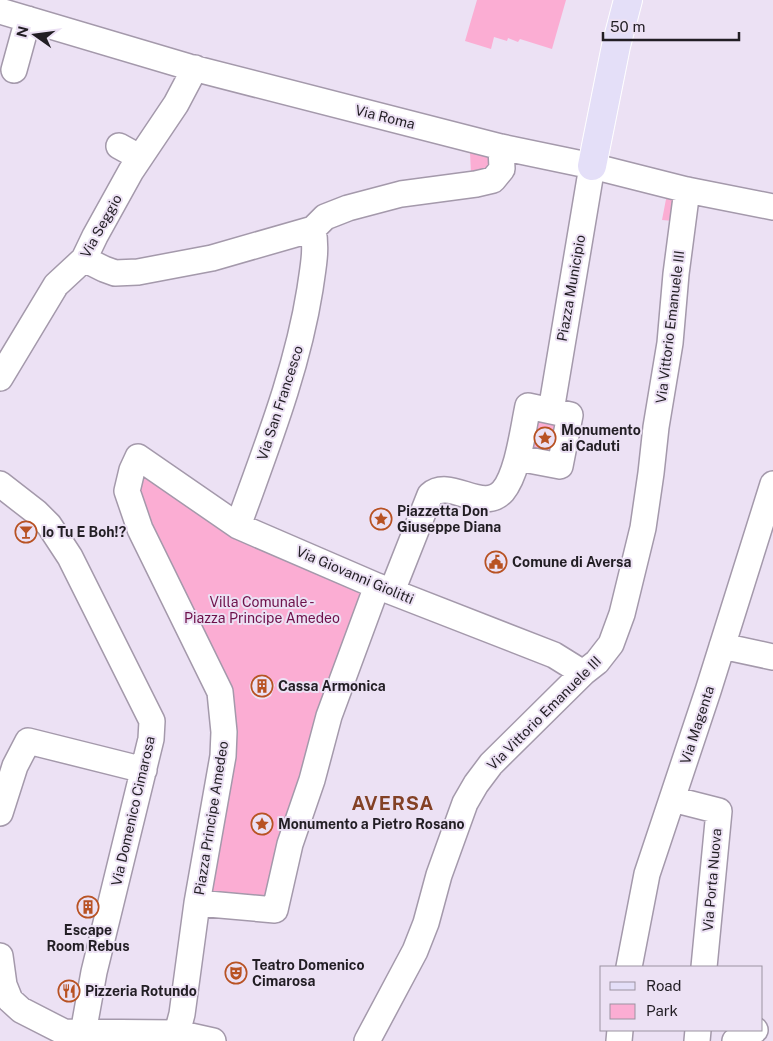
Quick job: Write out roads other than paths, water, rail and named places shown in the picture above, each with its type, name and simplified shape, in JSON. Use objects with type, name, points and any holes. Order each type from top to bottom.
[{"type":"main road","points":[[592,166],[616,46],[628,0]]},
{"type":"street","name":"Via Roma","points":[[0,11],[195,68],[501,147],[592,166],[687,190],[773,207]]},
{"type":"street","points":[[14,70],[28,19]]},
{"type":"street","name":"Via Seggio","points":[[0,378],[56,285],[84,259],[129,151],[176,104],[195,68]]},
{"type":"street","points":[[84,259],[115,273],[138,272],[314,238],[325,217],[348,208],[401,194],[493,180],[502,169],[501,147]]},
{"type":"street","name":"Piazza Municipio","points":[[551,411],[592,166]]},
{"type":"street","name":"Via Vittorio Emanuele III","points":[[367,1041],[416,951],[439,875],[465,803],[476,784],[491,764],[597,662],[611,644],[622,614],[642,528],[670,343],[676,274],[687,190]]},
{"type":"street","name":"Via San Francesco","points":[[238,526],[295,363],[308,302],[314,238]]},
{"type":"street","points":[[384,588],[427,500],[434,491],[445,490],[488,499],[498,496],[507,484],[518,458],[528,406],[570,415],[560,466],[518,458]]},
{"type":"street","name":"Via Giovanni Giolitti","points":[[138,457],[238,526],[384,588],[554,655],[583,674]]},
{"type":"street","name":"Piazza Principe Amedeo","points":[[138,457],[132,470],[127,491],[140,529],[220,692],[224,732],[223,756],[197,903],[274,910],[290,844],[312,780],[329,716],[384,588]]},
{"type":"street","name":"Via Domenico Cimarosa","points":[[0,484],[36,512],[49,525],[70,557],[152,721],[151,739],[94,972],[82,1038]]},
{"type":"street","name":"Via Magenta","points":[[628,966],[647,874],[773,484]]},
{"type":"street","points":[[722,646],[773,657]]},
{"type":"street","points":[[0,813],[4,781],[15,766],[28,742],[144,770]]},
{"type":"street","name":"Via Porta Nuova","points":[[672,798],[719,811],[704,966]]},
{"type":"street","points":[[177,1033],[182,1014],[197,903]]},
{"type":"street","points":[[0,956],[4,985],[10,1000],[21,1010],[64,1032],[82,1038],[177,1033],[213,1041]]},
{"type":"street","points":[[735,1041],[753,1031]]},
{"type":"place","name":"Monumento ai Caduti","points":[[545,438]]},
{"type":"place","name":"Piazzetta Don Giuseppe Diana","points":[[381,519]]},
{"type":"place","name":"Io Tu E Boh!?","points":[[26,532]]},
{"type":"place","name":"Comune di Aversa","points":[[496,562]]},
{"type":"place","name":"Cassa Armonica","points":[[262,686]]},
{"type":"place","name":"Monumento a Pietro Rosano","points":[[262,824]]},
{"type":"place","name":"Escape Room Rebus","points":[[88,907]]},
{"type":"place","name":"Teatro Domenico Cimarosa","points":[[236,973]]},
{"type":"place","name":"Pizzeria Rotundo","points":[[69,991]]},
{"type":"district","name":"AVERSA","points":[[393,803]]},
{"type":"park label","name":"Villa Comunale - Piazza Principe Amedeo","points":[[262,610]]}]
